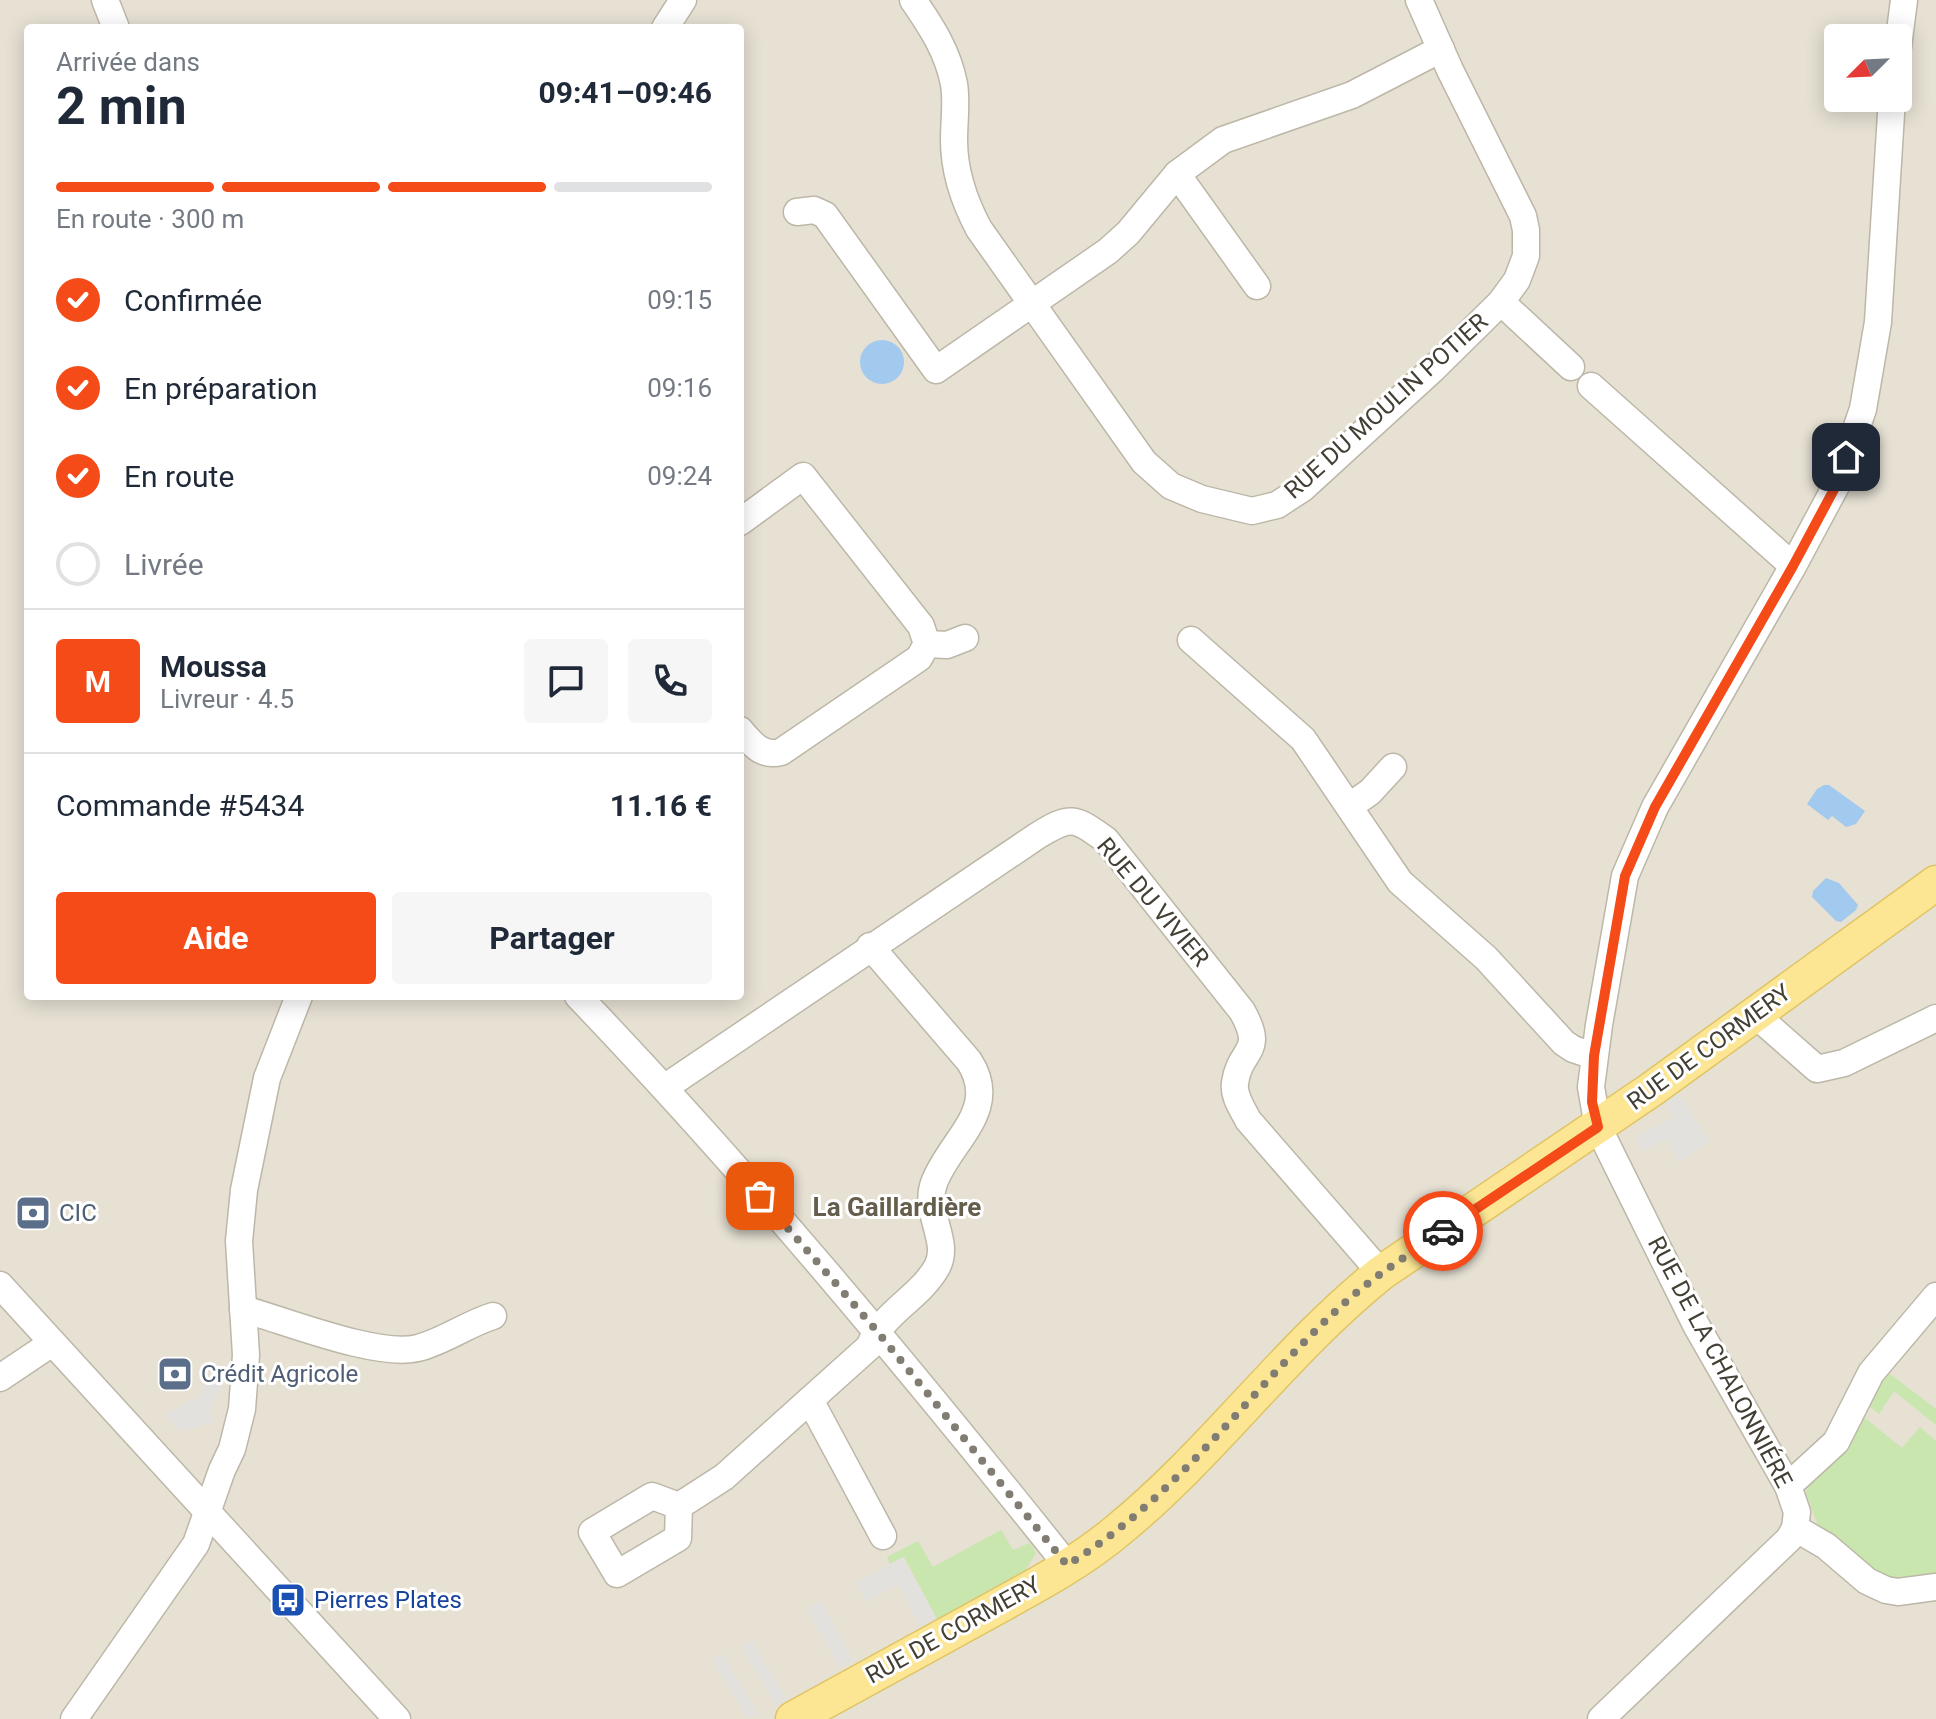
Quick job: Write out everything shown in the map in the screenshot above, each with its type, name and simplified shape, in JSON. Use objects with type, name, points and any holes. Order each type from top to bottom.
[{"type":"main road","name":"RUE DE CORMERY","points":[[793,1719],[1067,1565],[1107,1539],[1203,1453],[1290,1356],[1342,1305],[1381,1273],[1598,1127],[1936,883]]},
{"type":"street","points":[[105,0],[114,24]]},
{"type":"street","points":[[668,24],[683,0]]},
{"type":"street","name":"RUE DU MOULIN POTIER","points":[[913,0],[937,36],[950,64],[956,94],[956,169],[979,229],[1144,462],[1171,486],[1202,499],[1252,511],[1277,505],[1303,488],[1432,370],[1501,302],[1517,280],[1526,256],[1523,216],[1419,0]]},
{"type":"street","points":[[1901,24],[1904,0]]},
{"type":"street","points":[[797,212],[814,210],[825,215],[936,370],[1119,242],[1177,174],[1223,140],[1352,95],[1441,49]]},
{"type":"street","name":"RUE DE LA CHALONNIÉRE","points":[[1795,1528],[1797,1512],[1788,1486],[1696,1325],[1598,1127],[1592,1102],[1594,1056],[1625,876],[1655,807],[1838,482],[1863,409],[1878,322],[1891,112]]},
{"type":"street","points":[[1177,174],[1257,286]]},
{"type":"street","points":[[1501,302],[1571,367]]},
{"type":"street","points":[[1591,386],[1793,566]]},
{"type":"street","points":[[744,519],[803,476],[921,626],[927,644],[919,658],[781,752],[761,751],[744,734]]},
{"type":"street","points":[[927,644],[947,645],[965,638]]},
{"type":"street","points":[[1191,640],[1303,739],[1400,882],[1486,958],[1564,1043],[1594,1056]]},
{"type":"street","points":[[1350,806],[1370,792],[1393,767]]},
{"type":"street","name":"RUE DU VIVIER","points":[[664,1088],[870,946],[1062,820],[1082,823],[1106,840],[1242,1011],[1252,1029],[1253,1046],[1235,1082],[1236,1097],[1248,1120],[1381,1273]]},
{"type":"street","points":[[679,1506],[724,1477],[869,1347],[876,1330],[938,1265],[941,1249],[931,1212],[932,1192],[949,1155],[974,1118],[980,1095],[979,1082],[969,1061],[870,946]]},
{"type":"street","points":[[74,1719],[193,1549],[232,1449],[242,1409],[246,1355],[239,1241],[244,1190],[267,1078],[297,1000]]},
{"type":"street","points":[[582,1000],[664,1088],[876,1330],[1067,1565]]},
{"type":"street","points":[[1759,1011],[1767,1025],[1817,1069],[1844,1063],[1936,1018]]},
{"type":"street","points":[[0,1285],[397,1719]]},
{"type":"street","points":[[1788,1486],[1836,1442],[1871,1373],[1936,1296]]},
{"type":"street","points":[[243,1309],[357,1343],[400,1351],[442,1340],[493,1316]]},
{"type":"street","points":[[0,1378],[52,1343]]},
{"type":"street","points":[[810,1400],[883,1536]]},
{"type":"street","points":[[1601,1719],[1708,1614],[1778,1551],[1795,1528],[1826,1546],[1867,1581],[1886,1590],[1898,1592],[1936,1587]]},
{"type":"shaded area","points":[[0,0],[1936,0],[1936,1719],[0,1719]]},
{"type":"shaded area","points":[[1667,1077],[1710,1142],[1678,1162],[1667,1139],[1642,1151],[1636,1137],[1674,1117],[1655,1087]]},
{"type":"shaded area","points":[[211,1374],[224,1382],[209,1412],[215,1419],[211,1424],[208,1422],[196,1429],[193,1427],[180,1432],[165,1415],[197,1397]]},
{"type":"shaded area","points":[[903,1557],[938,1621],[922,1630],[898,1585],[866,1602],[855,1583]]},
{"type":"shaded area","points":[[821,1601],[853,1660],[839,1667],[807,1609]]},
{"type":"shaded area","points":[[752,1640],[787,1699],[776,1706],[741,1647]]},
{"type":"shaded area","points":[[723,1654],[758,1713],[748,1719],[712,1660]]},
{"type":"green space","points":[[1886,1371],[1936,1409],[1936,1425],[1894,1391],[1879,1414],[1865,1403]]},
{"type":"green space","points":[[1861,1415],[1902,1448],[1920,1427],[1936,1441],[1936,1576],[1889,1583],[1821,1534],[1806,1492],[1813,1479],[1849,1449]]},
{"type":"green space","points":[[1001,1530],[1013,1550],[1030,1543],[1036,1553],[1024,1573],[938,1621],[904,1557],[890,1564],[887,1557],[918,1541],[933,1567]]},
{"type":"water","points":[[882,340],[897,347],[904,362],[897,377],[882,384],[867,377],[860,362],[867,347]]},
{"type":"water","points":[[1829,785],[1865,811],[1856,824],[1846,827],[1832,816],[1828,820],[1807,804],[1817,789]]},
{"type":"water","points":[[1826,878],[1839,883],[1858,905],[1841,922],[1836,921],[1812,897],[1813,891]]},
{"type":"way so far","points":[[760,1196],[876,1330],[1067,1565],[1117,1532],[1203,1453],[1290,1356],[1342,1305],[1381,1273],[1443,1231]]},
{"type":"place","name":"CIC","points":[[33,1213]]},
{"type":"place","name":"Crédit Agricole","points":[[175,1374]]},
{"type":"place","name":"Pierres Plates","points":[[288,1600]]},
{"type":"district","name":"La Gaillardière","points":[[897,1207]]},
{"type":"route","points":[[1443,1231],[1598,1127],[1591,1087],[1594,1056],[1625,876],[1655,807],[1793,566],[1838,482],[1846,457]]}]
